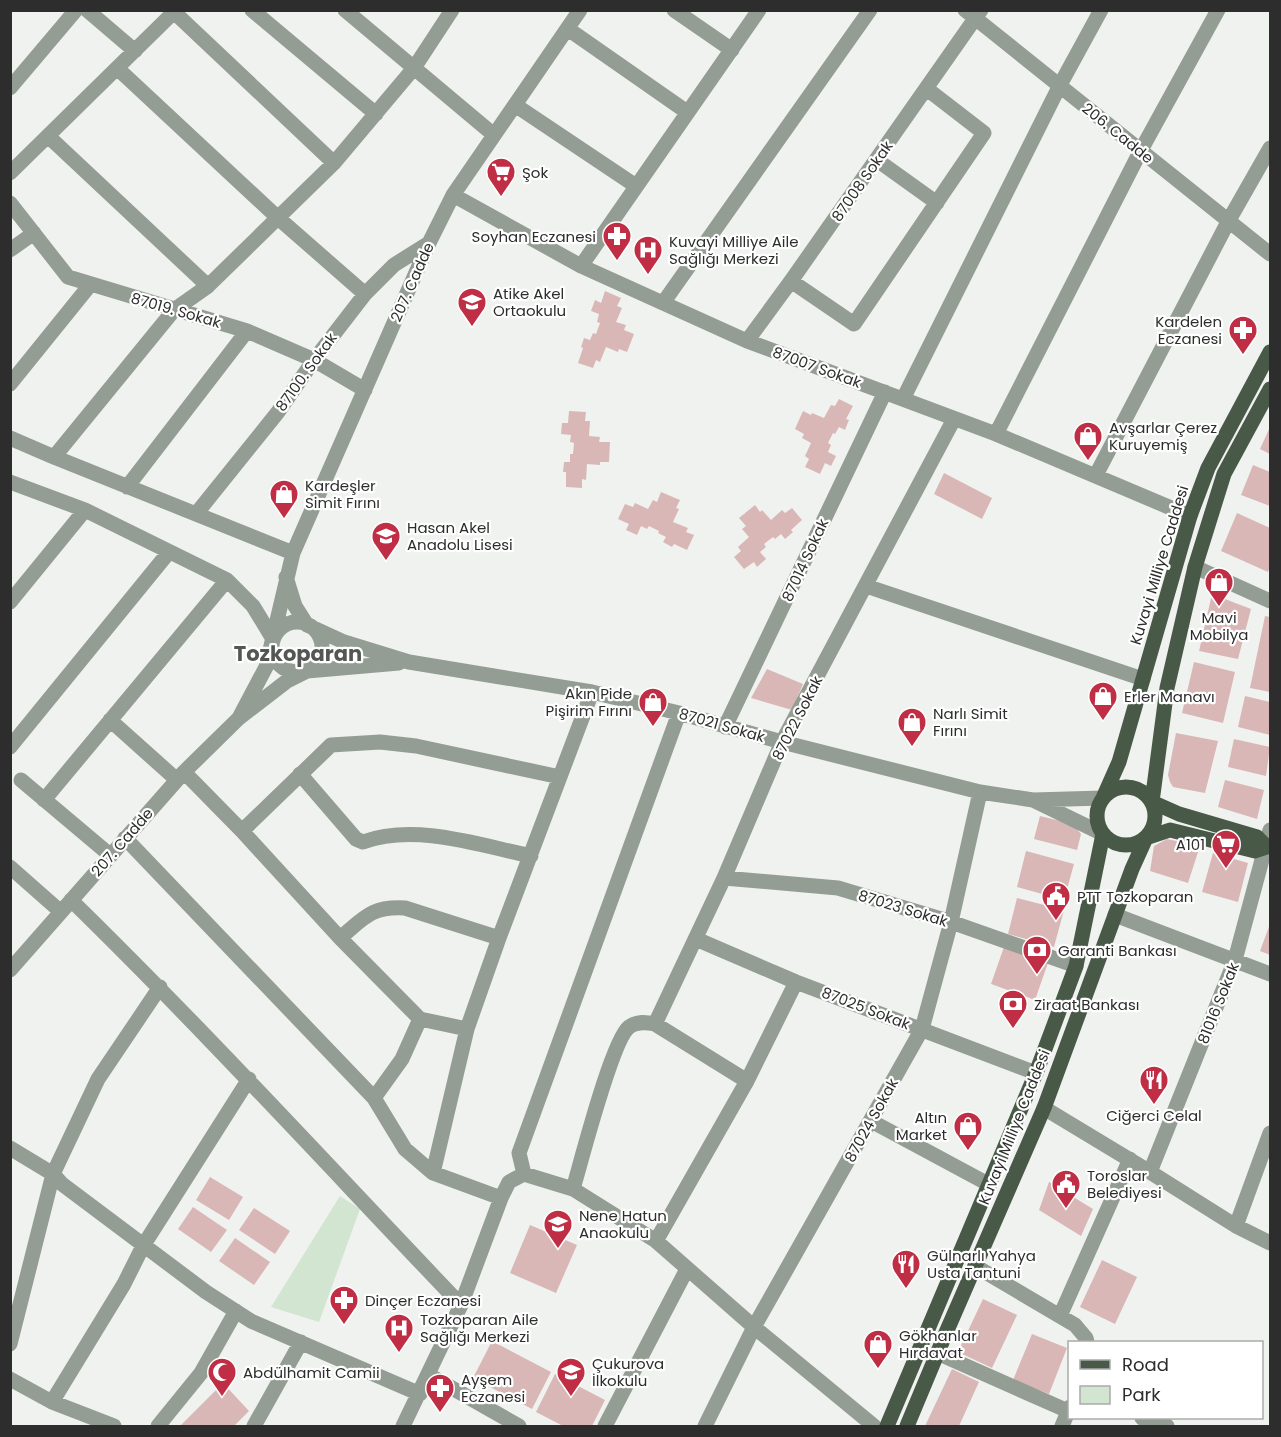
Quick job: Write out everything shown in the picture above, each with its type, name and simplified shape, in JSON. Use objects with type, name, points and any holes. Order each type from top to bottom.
[{"type":"main road","name":"Kuvayi Milliye Caddesi","points":[[1103,798],[1119,762],[1191,516],[1208,468],[1270,352]]},
{"type":"main road","points":[[1152,802],[1167,688],[1196,567],[1224,474],[1270,389]]},
{"type":"main road","points":[[1146,838],[1152,831],[1155,821],[1152,802],[1138,789],[1129,787],[1110,791],[1098,807],[1098,826],[1110,841],[1119,845],[1129,846],[1170,830],[1255,851],[1269,848]]},
{"type":"main road","points":[[1152,802],[1179,814],[1257,837],[1269,848]]},
{"type":"main road","name":"Kuvayi Milliye Caddesi","points":[[887,1426],[990,1185],[1036,1073],[1076,966],[1103,834]]},
{"type":"main road","name":"Kuvayi Milliye Caddesi","points":[[907,1426],[1044,1108],[1132,869],[1146,838]]},
{"type":"street","points":[[10,88],[76,10]]},
{"type":"street","points":[[87,10],[135,51]]},
{"type":"street","points":[[252,10],[376,114]]},
{"type":"street","points":[[345,10],[494,135]]},
{"type":"street","points":[[54,458],[174,310],[208,286],[334,163],[414,68],[452,10]]},
{"type":"street","name":"207. Cadde","points":[[11,968],[180,776],[239,718],[266,668],[293,553],[429,243],[453,195],[580,10]]},
{"type":"street","points":[[674,10],[732,50]]},
{"type":"street","points":[[581,266],[759,10]]},
{"type":"street","points":[[663,303],[870,10]]},
{"type":"street","points":[[903,399],[1060,85],[1101,10]]},
{"type":"street","points":[[996,434],[1140,152],[1218,10]]},
{"type":"street","points":[[10,173],[175,11],[334,163]]},
{"type":"street","name":"206. Cadde","points":[[974,13],[1140,152],[1270,254]]},
{"type":"street","name":"87008 Sokak","points":[[747,341],[927,89],[974,13]]},
{"type":"street","points":[[568,29],[687,112]]},
{"type":"street","points":[[117,68],[277,217],[365,294]]},
{"type":"street","points":[[791,281],[854,324],[984,133],[927,89]]},
{"type":"street","points":[[515,105],[636,186]]},
{"type":"street","points":[[48,136],[208,286]]},
{"type":"street","points":[[1096,475],[1229,220],[1270,148]]},
{"type":"street","points":[[877,160],[937,202]]},
{"type":"street","name":"87007 Sokak","points":[[453,195],[581,266],[747,341],[996,434],[1191,516]]},
{"type":"street","name":"87019. Sokak","points":[[10,203],[68,277],[248,331],[314,360],[365,390]]},
{"type":"street","points":[[10,250],[34,233]]},
{"type":"street","name":"87100. Sokak","points":[[196,514],[278,412],[314,360],[365,294],[394,265],[429,243]]},
{"type":"street","points":[[10,384],[90,285]]},
{"type":"street","points":[[127,487],[248,331]]},
{"type":"street","name":"87014 Sokak","points":[[725,728],[885,392]]},
{"type":"street","name":"87022 Sokak","points":[[655,1024],[724,878],[782,742],[954,419]]},
{"type":"street","points":[[10,438],[54,458],[293,553]]},
{"type":"street","points":[[10,482],[85,510],[227,580],[253,606],[273,639],[273,655],[283,668],[290,672],[409,662]]},
{"type":"street","points":[[10,602],[85,510]]},
{"type":"street","points":[[12,741],[169,552]]},
{"type":"street","points":[[1196,567],[1270,601]]},
{"type":"street","points":[[239,718],[287,681],[307,671],[319,660],[322,644],[319,636],[307,624],[295,606],[286,577]]},
{"type":"street","points":[[44,800],[227,580]]},
{"type":"street","points":[[866,586],[1143,679]]},
{"type":"street","points":[[273,639],[283,626],[291,623],[307,624],[345,642],[409,662]]},
{"type":"street","name":"87021 Sokak","points":[[409,662],[592,692],[980,792],[1033,800],[1103,798]]},
{"type":"street","points":[[433,1173],[467,1029],[592,692]]},
{"type":"street","points":[[524,1174],[519,1153],[678,713]]},
{"type":"street","points":[[110,720],[180,776],[242,831],[340,938],[420,1019],[467,1029]]},
{"type":"street","points":[[242,831],[331,745],[380,741],[416,746],[560,777]]},
{"type":"street","points":[[300,774],[356,839],[363,842],[374,838],[418,833],[531,856]]},
{"type":"street","points":[[21,780],[110,855]]},
{"type":"street","name":"87024 Sokak","points":[[705,1426],[754,1327],[922,1029],[951,922],[980,792]]},
{"type":"street","name":"87021 Sokak","points":[[1033,800],[1103,834]]},
{"type":"street","name":"81016 Sokak","points":[[1150,1172],[1235,960],[1269,848],[1270,830]]},
{"type":"street","points":[[125,838],[374,1098],[405,1149],[433,1173],[501,1198]]},
{"type":"street","points":[[10,867],[66,906],[160,987],[461,1305]]},
{"type":"street","name":"87023 Sokak","points":[[724,878],[838,888],[951,922],[1076,966]]},
{"type":"street","points":[[340,938],[371,912],[389,907],[405,908],[499,938]]},
{"type":"street","points":[[1115,915],[1270,974]]},
{"type":"street","name":"87025 Sokak","points":[[696,939],[796,982],[1036,1073]]},
{"type":"street","points":[[656,1241],[747,1081],[796,982]]},
{"type":"street","points":[[10,1344],[54,1174],[98,1079],[160,987]]},
{"type":"street","points":[[374,1098],[402,1059],[420,1019]]},
{"type":"street","points":[[573,1189],[615,1050],[628,1028],[643,1021],[655,1024],[747,1081]]},
{"type":"street","points":[[52,1402],[124,1284],[143,1246],[249,1079]]},
{"type":"street","points":[[1044,1108],[1236,1226],[1270,1243]]},
{"type":"street","points":[[871,1121],[990,1185]]},
{"type":"street","points":[[1236,1226],[1270,1133]]},
{"type":"street","points":[[10,1148],[54,1174],[62,1184],[143,1246],[250,1321],[420,1394]]},
{"type":"street","points":[[1060,1316],[1130,1159]]},
{"type":"street","points":[[403,1426],[461,1305],[501,1198],[509,1182],[524,1174],[573,1189],[656,1241],[754,1327],[874,1426]]},
{"type":"street","points":[[975,1266],[1075,1325],[1087,1341]]},
{"type":"street","points":[[605,1426],[687,1269]]},
{"type":"street","points":[[158,1426],[201,1373],[236,1311]]},
{"type":"street","points":[[254,1426],[301,1342]]},
{"type":"street","points":[[937,1353],[1068,1409]]},
{"type":"street","points":[[429,1375],[519,1426]]},
{"type":"street","points":[[10,1379],[52,1402],[114,1426]]},
{"type":"street","points":[[1062,1426],[1068,1411]]},
{"type":"street","points":[[1145,1419],[1167,1426]]},
{"type":"green space","points":[[340,1196],[360,1209],[319,1322],[271,1307]]},
{"type":"building","points":[[605,291],[621,298],[617,306],[622,308],[616,322],[626,325],[624,330],[634,334],[627,352],[619,349],[618,352],[606,347],[600,362],[596,360],[593,368],[578,363],[584,338],[590,340],[593,333],[596,334],[600,323],[597,322],[599,314],[591,311],[595,300],[601,303]]},
{"type":"building","points":[[839,399],[853,406],[846,419],[849,420],[845,430],[839,427],[828,443],[831,445],[828,452],[836,456],[831,466],[825,463],[820,474],[805,467],[809,459],[805,456],[811,443],[802,438],[804,434],[795,429],[803,411],[824,418],[831,405],[835,406]]},
{"type":"building","points":[[569,411],[586,412],[585,421],[590,421],[589,436],[600,437],[599,442],[610,442],[609,462],[600,462],[600,465],[587,464],[586,480],[582,479],[582,488],[566,487],[566,472],[563,472],[564,462],[570,462],[570,454],[573,454],[574,443],[570,442],[571,435],[561,434],[562,423],[568,423]]},
{"type":"building","points":[[1270,427],[1270,454],[1260,449]]},
{"type":"building","points":[[1253,465],[1270,472],[1270,506],[1241,495]]},
{"type":"building","points":[[944,473],[992,498],[982,519],[934,494]]},
{"type":"building","points":[[661,492],[680,500],[673,522],[688,528],[686,532],[694,535],[687,550],[674,544],[672,547],[663,542],[666,537],[649,526],[647,529],[641,526],[637,535],[626,530],[629,524],[618,519],[625,504],[633,507],[635,503],[648,509],[653,500],[657,502]]},
{"type":"building","points":[[755,505],[771,520],[782,510],[785,513],[792,508],[802,520],[785,539],[781,534],[764,544],[766,547],[760,552],[766,559],[757,567],[754,562],[744,569],[734,557],[741,551],[738,547],[749,537],[742,529],[746,526],[739,518]]},
{"type":"building","points":[[1237,513],[1270,528],[1268,572],[1221,551]]},
{"type":"building","points":[[1212,594],[1251,609],[1238,659],[1199,651]]},
{"type":"building","points":[[1265,616],[1270,617],[1270,692],[1250,688]]},
{"type":"building","points":[[1194,662],[1235,672],[1223,723],[1182,713]]},
{"type":"building","points":[[767,669],[803,684],[792,710],[751,698]]},
{"type":"building","points":[[1245,696],[1270,702],[1270,735],[1238,727]]},
{"type":"building","points":[[1176,733],[1218,741],[1205,793],[1173,787],[1170,782],[1168,775]]},
{"type":"building","points":[[1234,739],[1270,747],[1266,776],[1228,767]]},
{"type":"building","points":[[1225,780],[1264,790],[1257,819],[1218,807]]},
{"type":"building","points":[[1040,816],[1073,824],[1081,834],[1077,850],[1034,839]]},
{"type":"building","points":[[1167,839],[1200,846],[1188,883],[1150,871],[1154,846]]},
{"type":"building","points":[[1026,851],[1074,864],[1064,900],[1017,887]]},
{"type":"building","points":[[1213,853],[1248,863],[1238,902],[1202,892]]},
{"type":"building","points":[[1017,898],[1064,910],[1054,947],[1008,934]]},
{"type":"building","points":[[1270,924],[1270,955],[1260,951]]},
{"type":"building","points":[[1005,944],[1049,960],[1035,1000],[991,984]]},
{"type":"building","points":[[210,1177],[243,1197],[229,1220],[196,1200]]},
{"type":"building","name":"Toroslar Belediyesi","points":[[1049,1182],[1093,1209],[1081,1236],[1039,1210]]},
{"type":"building","points":[[193,1207],[227,1230],[211,1252],[178,1229]]},
{"type":"building","points":[[254,1208],[290,1231],[275,1254],[239,1230]]},
{"type":"building","points":[[530,1225],[577,1245],[556,1293],[510,1273]]},
{"type":"building","points":[[235,1238],[270,1262],[254,1285],[219,1261]]},
{"type":"building","points":[[1102,1260],[1137,1277],[1115,1324],[1080,1307]]},
{"type":"building","points":[[983,1299],[1017,1315],[992,1368],[958,1352]]},
{"type":"building","points":[[1032,1334],[1067,1348],[1049,1394],[1013,1380]]},
{"type":"building","points":[[492,1341],[551,1372],[532,1409],[473,1378]]},
{"type":"building","points":[[952,1369],[979,1382],[959,1426],[925,1426]]},
{"type":"building","points":[[555,1374],[605,1400],[592,1426],[563,1426],[536,1412]]},
{"type":"building","name":"Abdülhamit Camii","points":[[223,1383],[249,1411],[234,1426],[180,1426]]},
{"type":"place","name":"Şok","points":[[501,198]]},
{"type":"place","name":"Soyhan Eczanesi","points":[[617,262]]},
{"type":"place","name":"Kuvayi Milliye Aile Sağlığı Merkezi","points":[[648,276]]},
{"type":"place","name":"Atike Akel Ortaokulu","points":[[472,328]]},
{"type":"place","name":"Kardelen Eczanesi","points":[[1243,356]]},
{"type":"place","name":"Avşarlar Çerez Kuruyemiş","points":[[1088,462]]},
{"type":"place","name":"Kardeşler Simit Fırını","points":[[284,520]]},
{"type":"place","name":"Hasan Akel Anadolu Lisesi","points":[[386,562]]},
{"type":"place","name":"Mavi Mobilya","points":[[1219,608]]},
{"type":"place","name":"Erler Manavı","points":[[1103,722]]},
{"type":"place","name":"Akın Pide Pişirim Fırını","points":[[653,728]]},
{"type":"place","name":"Narlı Simit Fırını","points":[[912,748]]},
{"type":"place","name":"A101","points":[[1226,870]]},
{"type":"place","name":"PTT Tozkoparan","points":[[1056,922]]},
{"type":"place","name":"Garanti Bankası","points":[[1037,976]]},
{"type":"place","name":"Ziraat Bankası","points":[[1013,1030]]},
{"type":"place","name":"Ciğerci Celal","points":[[1154,1106]]},
{"type":"place","name":"Altın Market","points":[[968,1152]]},
{"type":"place","name":"Toroslar Belediyesi","points":[[1066,1210]]},
{"type":"place","name":"Nene Hatun Anaokulu","points":[[558,1250]]},
{"type":"place","name":"Gülnarlı Yahya Usta Tantuni","points":[[906,1290]]},
{"type":"place","name":"Dinçer Eczanesi","points":[[344,1326]]},
{"type":"place","name":"Tozkoparan Aile Sağlığı Merkezi","points":[[399,1354]]},
{"type":"place","name":"Gökhanlar Hırdavat","points":[[878,1370]]},
{"type":"place","name":"Abdülhamit Camii","points":[[222,1398]]},
{"type":"place","name":"Çukurova İlkokulu","points":[[571,1398]]},
{"type":"place","name":"Ayşem Eczanesi","points":[[440,1414]]},
{"type":"district","name":"Tozkoparan","points":[[298,653]]}]
